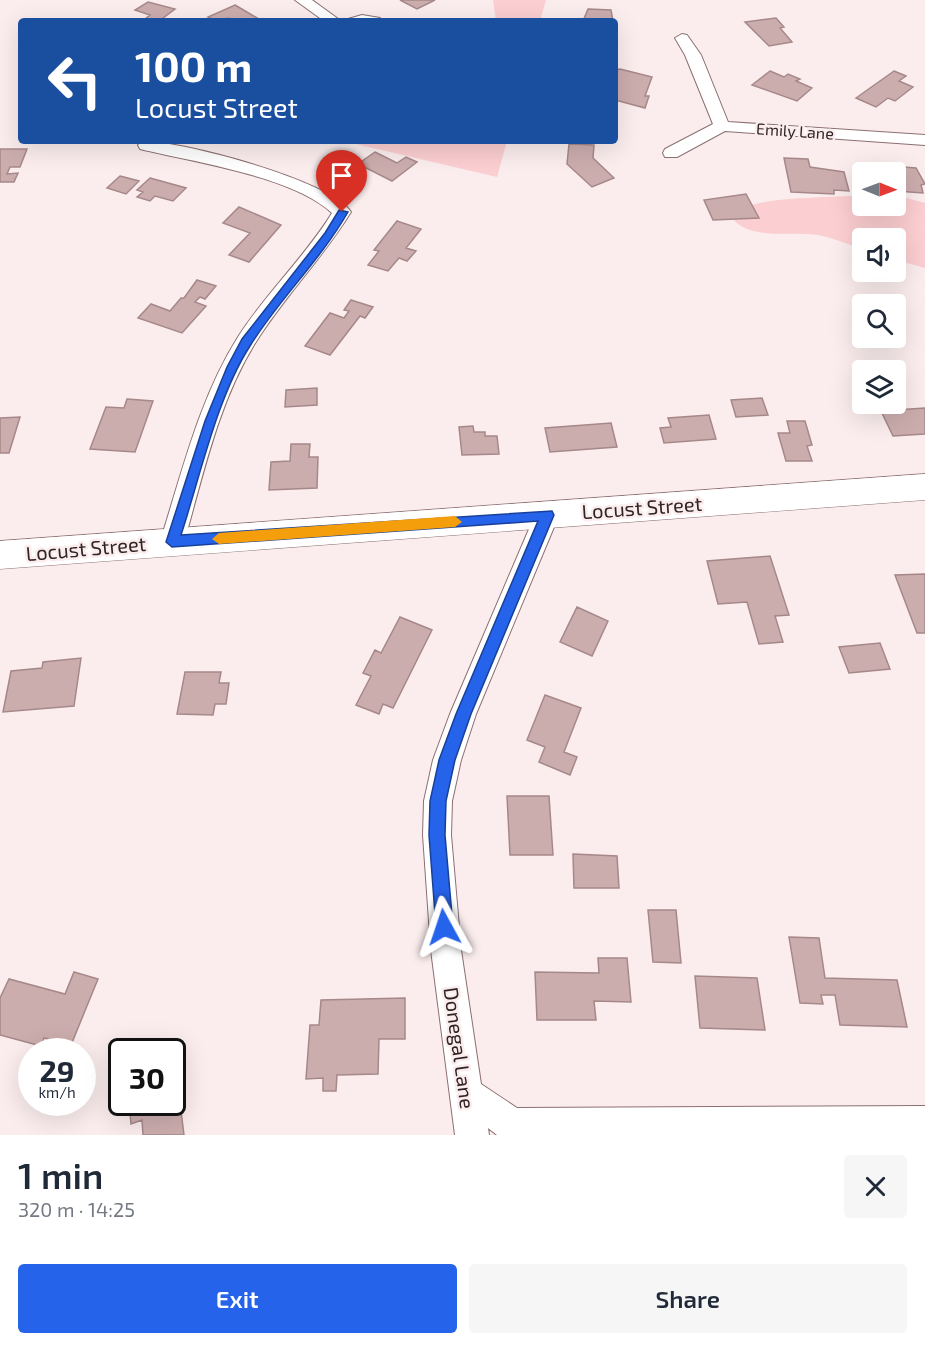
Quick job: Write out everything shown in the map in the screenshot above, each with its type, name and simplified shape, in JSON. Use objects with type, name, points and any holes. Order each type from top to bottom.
[{"type":"main road","name":"Locust Street","points":[[0,555],[925,487]]},
{"type":"street","points":[[302,0],[329,18]]},
{"type":"street","points":[[671,153],[722,126],[693,55],[682,38]]},
{"type":"street","name":"Emily Lane","points":[[722,126],[925,140]]},
{"type":"street","points":[[146,145],[192,154],[310,190],[338,205],[342,212],[329,235],[246,342],[232,367],[211,421],[172,542]]},
{"type":"street","name":"Donegal Lane","points":[[472,1135],[446,950],[437,835],[438,801],[447,760],[463,714],[547,515]]},
{"type":"street","points":[[465,1093],[512,1125],[925,1123]]},
{"type":"shaded area","points":[[493,0],[546,0],[541,18],[496,18]]},
{"type":"shaded area","points":[[356,144],[506,144],[497,177]]},
{"type":"shaded area","points":[[852,196],[852,216],[906,216],[906,198],[925,203],[925,268],[906,263],[906,228],[852,228],[852,245],[818,235],[756,232],[735,222],[728,212],[761,203]]},
{"type":"building","points":[[400,0],[435,0],[417,9]]},
{"type":"building","points":[[148,2],[175,9],[163,18],[146,18],[150,15],[135,10]]},
{"type":"building","points":[[235,5],[257,18],[210,18],[208,17]]},
{"type":"building","points":[[588,9],[611,10],[612,18],[584,18]]},
{"type":"building","points":[[776,18],[784,27],[780,28],[792,42],[769,46],[745,22]]},
{"type":"building","points":[[618,69],[652,77],[645,96],[649,96],[645,108],[618,101]]},
{"type":"building","points":[[770,71],[784,77],[788,74],[800,79],[796,81],[812,88],[797,101],[752,85]]},
{"type":"building","points":[[894,71],[906,76],[899,81],[913,87],[895,101],[888,98],[876,107],[856,98]]},
{"type":"building","points":[[569,144],[594,145],[593,158],[614,178],[592,187],[567,164]]},
{"type":"building","points":[[0,149],[27,149],[20,167],[10,167],[7,174],[18,173],[14,182],[0,182]]},
{"type":"building","points":[[375,152],[397,163],[406,157],[417,162],[392,181],[358,164]]},
{"type":"building","points":[[784,158],[808,159],[810,167],[844,172],[849,191],[834,190],[834,194],[791,192]]},
{"type":"building","points":[[906,167],[916,168],[925,184],[921,185],[923,193],[906,192]]},
{"type":"building","points":[[120,176],[139,181],[126,194],[107,188]]},
{"type":"building","points":[[150,178],[186,188],[173,201],[155,196],[150,201],[137,197],[143,192],[137,190]]},
{"type":"building","points":[[746,194],[759,218],[713,220],[704,200]]},
{"type":"building","points":[[239,207],[281,225],[249,262],[229,255],[250,233],[223,223]]},
{"type":"building","points":[[397,221],[421,229],[406,248],[416,251],[407,261],[399,258],[388,271],[368,265],[379,251],[374,250]]},
{"type":"building","points":[[197,280],[216,286],[205,299],[200,297],[195,302],[206,306],[182,333],[138,318],[151,304],[170,311],[181,298],[184,298]]},
{"type":"building","points":[[351,300],[373,307],[365,318],[360,316],[330,355],[305,346],[330,313],[344,318],[349,311],[344,310]]},
{"type":"building","points":[[317,388],[317,405],[285,407],[286,390]]},
{"type":"building","points":[[762,398],[768,415],[736,417],[731,400]]},
{"type":"building","points":[[127,399],[153,401],[135,452],[90,449],[106,407],[124,408]]},
{"type":"building","points":[[925,408],[925,434],[893,436],[882,414],[906,414],[906,409]]},
{"type":"building","points":[[709,415],[716,439],[664,443],[660,428],[671,427],[668,418]]},
{"type":"building","points":[[20,417],[9,453],[0,453],[0,418]]},
{"type":"building","points":[[787,421],[805,421],[812,445],[807,446],[812,461],[786,461],[778,433],[790,433]]},
{"type":"building","points":[[611,423],[617,447],[550,452],[545,428]]},
{"type":"building","points":[[473,426],[474,432],[485,432],[485,436],[497,436],[499,454],[462,455],[459,427]]},
{"type":"building","points":[[291,444],[310,444],[309,457],[318,457],[317,488],[269,490],[271,462],[290,461]]},
{"type":"building","points":[[770,556],[789,615],[775,616],[783,642],[759,644],[747,602],[718,604],[707,561]]},
{"type":"building","points":[[925,574],[925,633],[917,633],[895,575]]},
{"type":"building","points":[[577,607],[608,621],[592,656],[560,642]]},
{"type":"building","points":[[400,617],[432,630],[393,708],[383,704],[379,714],[356,705],[371,676],[363,673],[375,650],[381,653]]},
{"type":"building","points":[[880,643],[890,669],[849,673],[839,647]]},
{"type":"building","points":[[81,658],[74,706],[3,712],[11,671],[42,668],[43,662]]},
{"type":"building","points":[[185,672],[221,672],[219,683],[229,683],[226,704],[215,704],[213,715],[177,714]]},
{"type":"building","points":[[545,695],[581,708],[564,752],[577,757],[570,775],[539,762],[545,747],[527,740]]},
{"type":"building","points":[[507,796],[549,796],[553,855],[510,855]]},
{"type":"building","points":[[573,854],[617,856],[619,888],[574,888]]},
{"type":"building","points":[[648,910],[676,910],[681,963],[653,962]]},
{"type":"building","points":[[789,937],[819,938],[825,978],[897,980],[907,1027],[840,1025],[835,995],[821,995],[823,1004],[800,1003]]},
{"type":"building","points":[[598,958],[627,958],[631,1002],[594,1001],[596,1020],[537,1020],[535,972],[599,973]]},
{"type":"building","points":[[74,972],[98,979],[74,1038],[18,1038],[18,1040],[0,1035],[0,998],[9,979],[65,994]]},
{"type":"building","points":[[695,976],[757,978],[765,1030],[700,1028]]},
{"type":"building","points":[[405,998],[405,1039],[379,1039],[378,1074],[337,1075],[336,1091],[323,1091],[323,1078],[306,1079],[310,1025],[319,1025],[321,1000]]},
{"type":"building","points":[[130,1116],[182,1116],[184,1135],[143,1135],[142,1120],[131,1124]]},
{"type":"slow traffic","points":[[219,539],[455,522]]},
{"type":"route","points":[[342,212],[329,235],[246,342],[232,367],[211,421],[172,542],[547,515],[463,714],[447,760],[438,801],[437,835],[444,927]]}]
